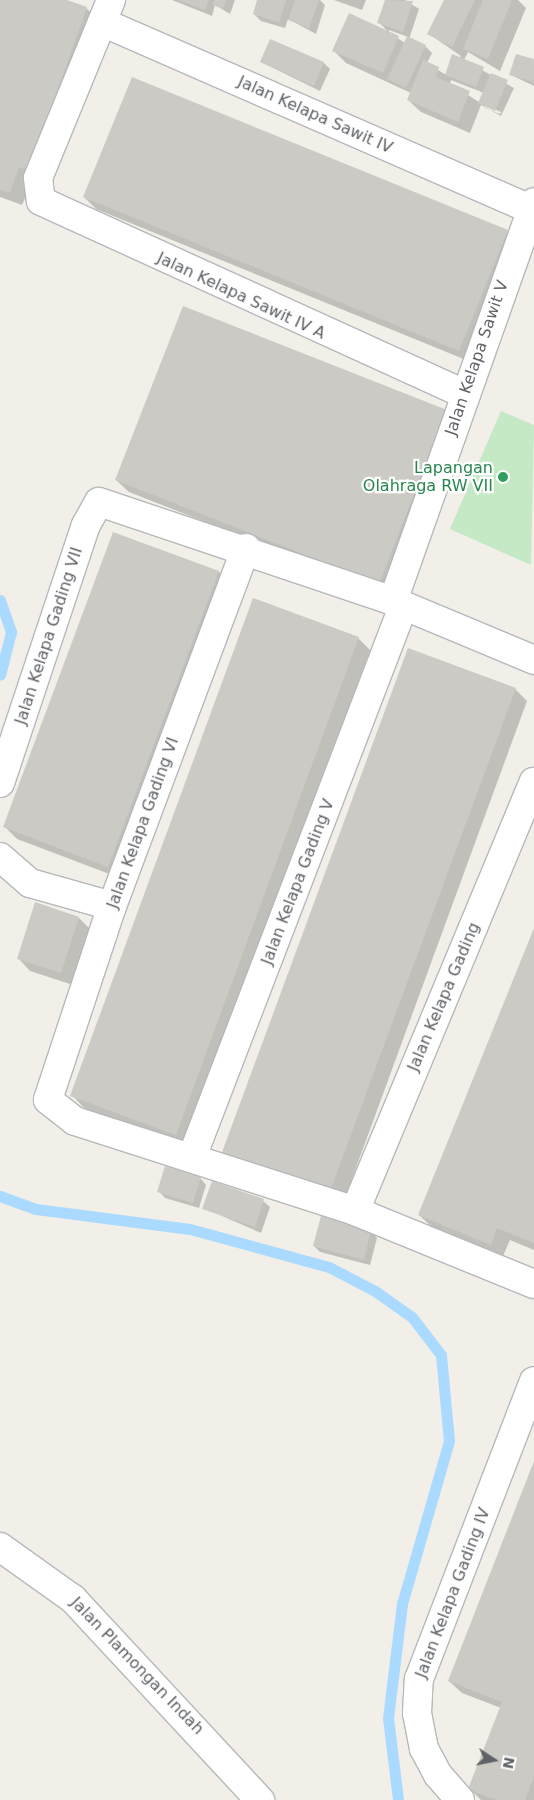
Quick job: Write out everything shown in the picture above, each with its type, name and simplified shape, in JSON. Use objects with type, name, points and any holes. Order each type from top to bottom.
[{"type":"street","name":"Jalan Kelapa Sawit IV A","points":[[107,11],[38,178],[38,192],[47,207],[466,395]]},
{"type":"street","name":"Jalan Kelapa Sawit IV","points":[[107,11],[532,207]]},
{"type":"street","name":"Jalan Kelapa Sawit V","points":[[398,604],[466,395],[532,207]]},
{"type":"street","name":"Jalan Kelapa Gading VII","points":[[0,783],[86,525],[96,504],[109,502],[246,548]]},
{"type":"street","points":[[246,548],[398,604],[534,660]]},
{"type":"street","name":"Jalan Kelapa Gading VI","points":[[192,1157],[75,1121],[48,1100],[112,906],[246,548]]},
{"type":"street","name":"Jalan Kelapa Gading V","points":[[192,1157],[398,604]]},
{"type":"street","name":"Jalan Kelapa Gading","points":[[355,1211],[534,782]]},
{"type":"street","points":[[0,857],[30,883],[112,906]]},
{"type":"street","points":[[192,1157],[355,1211],[534,1284]]},
{"type":"street","name":"Jalan Kelapa Gading IV","points":[[460,1800],[438,1775],[424,1749],[417,1712],[419,1679],[534,1381]]},
{"type":"street","name":"Jalan Plamongan Indah","points":[[0,1547],[73,1599],[260,1800]]},
{"type":"green space","name":"Lapangan Olahraga RW VII","points":[[501,411],[534,425],[531,565],[450,529]]},
{"type":"building","points":[[0,0],[67,0],[87,7],[29,171],[19,167],[10,193],[0,190]]},
{"type":"building","points":[[178,0],[209,0],[205,10]]},
{"type":"building","points":[[214,0],[226,0],[223,9],[213,5]]},
{"type":"building","points":[[257,0],[286,0],[279,23],[253,14]]},
{"type":"building","points":[[295,0],[319,0],[309,28],[288,20]]},
{"type":"building","points":[[385,0],[413,1],[403,32],[377,23]]},
{"type":"building","points":[[444,0],[475,0],[452,47],[427,34]]},
{"type":"building","points":[[483,0],[512,0],[488,59],[463,49]]},
{"type":"building","points":[[349,13],[399,36],[383,73],[332,51]]},
{"type":"building","points":[[407,36],[426,45],[406,88],[387,79]]},
{"type":"building","points":[[270,39],[324,62],[314,86],[260,62]]},
{"type":"building","points":[[452,54],[484,67],[476,87],[445,75]]},
{"type":"building","points":[[516,54],[534,59],[534,82],[509,75]]},
{"type":"building","points":[[423,60],[439,67],[436,77],[470,91],[458,122],[407,100]]},
{"type":"building","points":[[491,73],[508,80],[495,111],[478,103]]},
{"type":"building","points":[[132,77],[508,230],[459,351],[83,197]]},
{"type":"building","points":[[183,306],[447,410],[379,584],[115,480]]},
{"type":"building","points":[[113,532],[219,571],[108,867],[3,827]]},
{"type":"building","points":[[253,598],[359,637],[176,1135],[70,1096]]},
{"type":"building","points":[[408,648],[516,688],[329,1194],[221,1155]]},
{"type":"building","points":[[35,902],[79,917],[61,973],[17,959]]},
{"type":"building","points":[[534,928],[534,1243],[497,1228],[491,1245],[418,1215]]},
{"type":"building","points":[[165,1166],[201,1177],[193,1203],[157,1192]]},
{"type":"building","points":[[212,1181],[264,1199],[255,1227],[202,1209]]},
{"type":"building","points":[[321,1216],[371,1230],[364,1260],[313,1246]]},
{"type":"building","points":[[534,1461],[534,1777],[525,1800],[496,1800],[468,1789],[502,1702],[448,1681]]},
{"type":"waterway","points":[[0,600],[11,632],[0,675]]},
{"type":"waterway","points":[[0,1196],[36,1209],[190,1229],[329,1267],[375,1291],[412,1317],[441,1355],[449,1441],[402,1604],[388,1718],[398,1800]]},
{"type":"place","name":"Lapangan Olahraga RW VII","points":[[503,477]]}]
